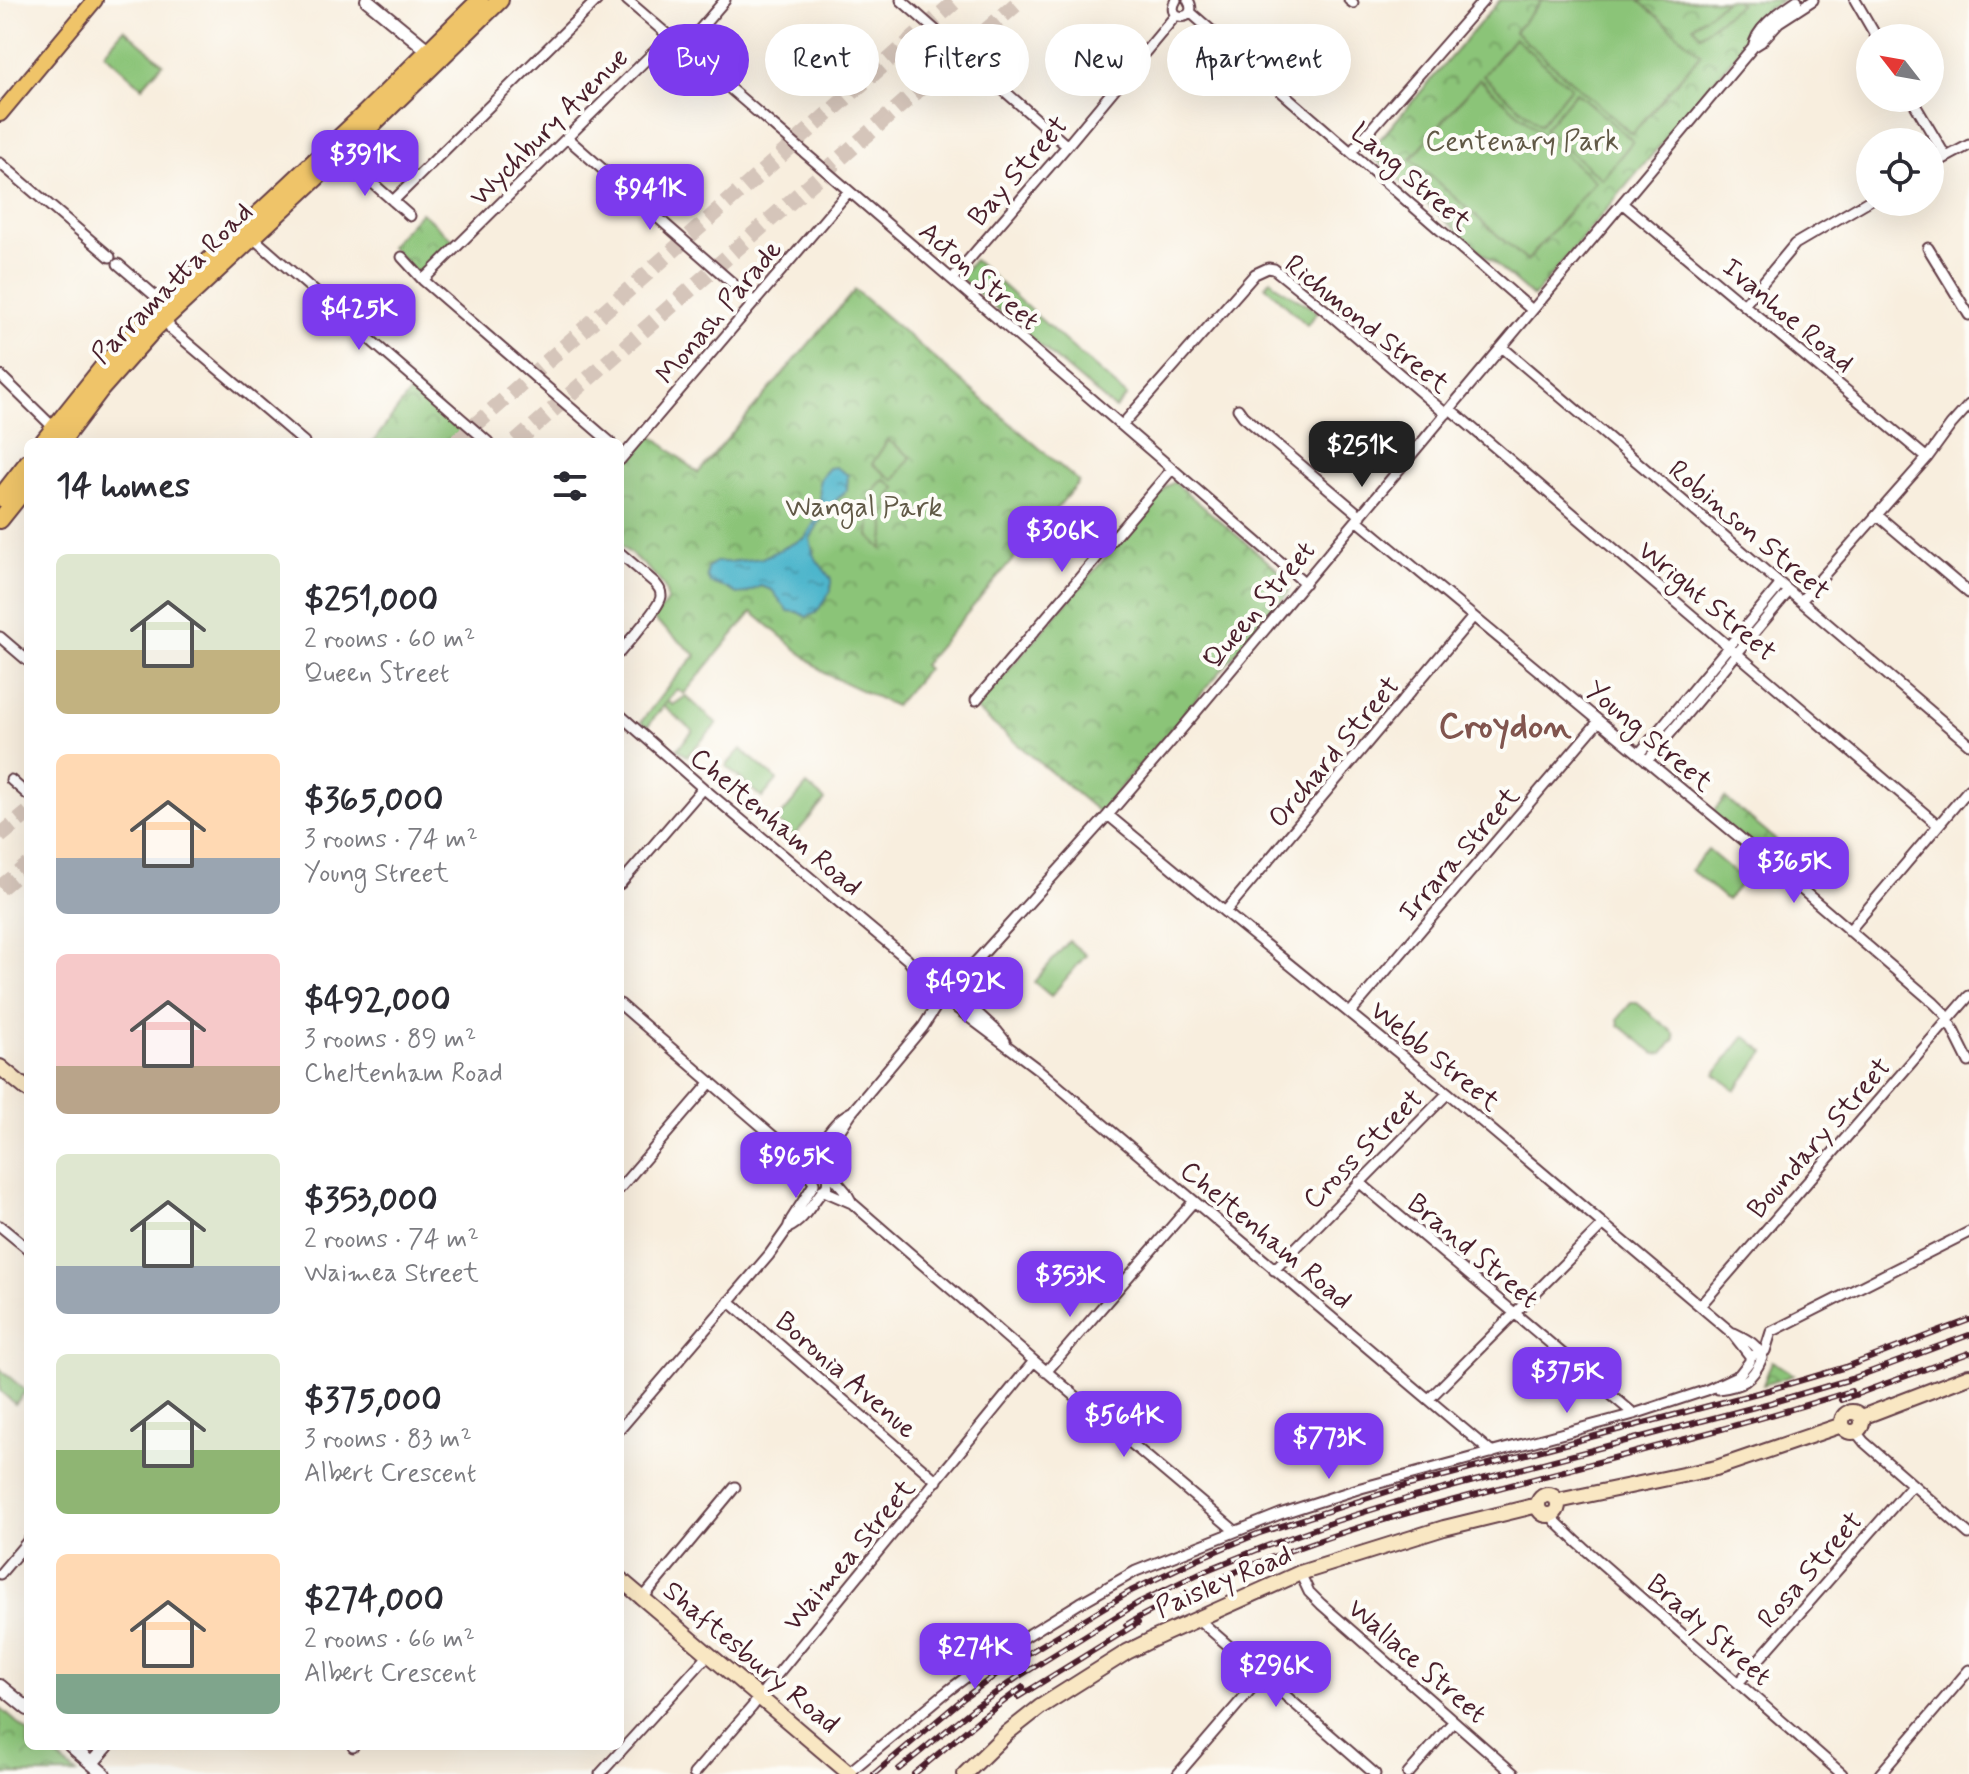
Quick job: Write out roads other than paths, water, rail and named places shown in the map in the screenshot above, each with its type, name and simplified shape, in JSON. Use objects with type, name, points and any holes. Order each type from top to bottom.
[{"type":"highway","name":"Parramatta Road","points":[[53,437],[116,372],[163,312],[480,0]]},
{"type":"highway","name":"Parramatta Road","points":[[163,312],[252,237],[341,155],[500,0]]},
{"type":"highway","points":[[0,520],[24,472]]},
{"type":"main road","points":[[0,114],[90,2]]},
{"type":"main road","points":[[0,1067],[24,1087]]},
{"type":"main road","points":[[1555,1508],[1716,1468],[1849,1428],[1843,1419],[1849,1412],[1862,1417],[1969,1376]]},
{"type":"main road","name":"Paisley Road","points":[[965,1774],[1007,1733],[1040,1707],[1127,1652],[1300,1573],[1444,1528],[1538,1505],[1545,1495],[1551,1495],[1555,1508]]},
{"type":"main road","name":"Shaftesbury Road","points":[[624,1582],[848,1773]]},
{"type":"street","points":[[367,0],[429,51]]},
{"type":"street","points":[[393,201],[597,0]]},
{"type":"street","name":"Acton Street","points":[[627,0],[656,24]]},
{"type":"street","points":[[704,24],[725,0]]},
{"type":"street","points":[[901,0],[1067,146]]},
{"type":"street","points":[[1176,0],[1173,9],[1176,15],[1185,16],[1190,12],[1188,0]]},
{"type":"street","points":[[1351,152],[1484,0]]},
{"type":"street","name":"Queen Street","points":[[1753,47],[1755,37],[1797,0]]},
{"type":"street","name":"Queen Street","points":[[624,1424],[769,1255],[818,1187],[828,1185],[821,1164],[832,1142],[852,1112],[975,964],[1108,815],[1305,583],[1753,47],[1779,22],[1813,0]]},
{"type":"street","points":[[1855,0],[1869,24]]},
{"type":"street","name":"Lang Street","points":[[1190,12],[1532,310]]},
{"type":"street","name":"Bay Street","points":[[952,279],[1176,15]]},
{"type":"street","name":"Wychbury Avenue","points":[[423,280],[648,58]]},
{"type":"street","name":"Acton Street","points":[[739,96],[1305,583]]},
{"type":"street","points":[[1919,112],[1946,157],[1969,145]]},
{"type":"street","points":[[567,138],[754,302]]},
{"type":"street","points":[[341,155],[410,216]]},
{"type":"street","points":[[0,163],[154,295],[171,329],[299,438]]},
{"type":"street","name":"Monash Parade","points":[[624,453],[849,191]]},
{"type":"street","name":"Ivanhoe Road","points":[[1623,204],[1927,458]]},
{"type":"street","points":[[1744,305],[1795,244],[1856,208]]},
{"type":"street","points":[[252,237],[483,438]]},
{"type":"street","points":[[1928,248],[1969,315]]},
{"type":"street","points":[[402,257],[423,280],[605,438]]},
{"type":"street","name":"Richmond Street","points":[[1122,425],[1262,269],[1274,269],[1448,411]]},
{"type":"street","name":"Robinson Street","points":[[1502,347],[1969,744]]},
{"type":"street","points":[[0,375],[53,437]]},
{"type":"street","points":[[1801,601],[1927,458],[1969,405]]},
{"type":"street","name":"Young Street","points":[[1238,409],[1473,617],[1934,1003],[1948,1021],[1969,1062]]},
{"type":"street","name":"Wright Street","points":[[1448,411],[1938,825]]},
{"type":"street","points":[[976,700],[1172,469]]},
{"type":"street","points":[[1877,515],[1969,593]]},
{"type":"street","points":[[624,556],[655,583],[661,597],[624,647]]},
{"type":"street","points":[[1643,757],[1785,588]]},
{"type":"street","name":"Orchard Street","points":[[1225,912],[1473,617]]},
{"type":"street","points":[[0,637],[24,658]]},
{"type":"street","name":"Cheltenham Road","points":[[624,719],[950,995],[993,1037],[1012,1049],[1492,1453]]},
{"type":"street","name":"Irrara Street","points":[[1350,1013],[1599,721]]},
{"type":"street","points":[[11,780],[24,791]]},
{"type":"street","points":[[624,879],[703,788]]},
{"type":"street","points":[[1849,931],[1969,789]]},
{"type":"street","name":"Webb Street","points":[[1108,815],[1448,1093],[1732,1333],[1749,1340],[1755,1354]]},
{"type":"street","name":"Boundary Street","points":[[1700,1306],[1969,996]]},
{"type":"street","points":[[624,1007],[780,1142],[818,1187],[852,1203],[1235,1531]]},
{"type":"street","points":[[624,1183],[711,1082]]},
{"type":"street","name":"Cross Street","points":[[1274,1270],[1448,1093]]},
{"type":"street","points":[[780,1142],[821,1164],[852,1203]]},
{"type":"street","points":[[818,1187],[812,1171],[821,1164]]},
{"type":"street","name":"Brand Street","points":[[1359,1182],[1634,1414]]},
{"type":"street","points":[[1046,1372],[1194,1201]]},
{"type":"street","points":[[1429,1399],[1603,1225]]},
{"type":"street","points":[[0,1226],[24,1246]]},
{"type":"street","points":[[1755,1354],[1765,1351],[1771,1332],[1969,1232]]},
{"type":"street","name":"Boronia Avenue","points":[[729,1301],[937,1481]]},
{"type":"street","points":[[848,1773],[997,1654],[1136,1571],[1280,1514],[1361,1488],[1634,1414],[1707,1390],[1734,1387],[1741,1379],[1751,1377],[1759,1365],[1762,1358],[1755,1354]]},
{"type":"street","name":"Waimea Street","points":[[694,1774],[1034,1361]]},
{"type":"street","points":[[1849,1428],[1969,1534]]},
{"type":"street","name":"Rosa Street","points":[[1739,1682],[1912,1485]]},
{"type":"street","points":[[643,1598],[735,1487]]},
{"type":"street","name":"Brady Street","points":[[1555,1508],[1555,1521],[1577,1542],[1842,1774]]},
{"type":"street","points":[[0,1574],[24,1546]]},
{"type":"street","name":"Wallace Street","points":[[1300,1573],[1309,1592],[1321,1604],[1514,1774]]},
{"type":"street","points":[[1198,1619],[1375,1774]]},
{"type":"street","points":[[624,1748],[709,1654]]},
{"type":"street","points":[[1880,1774],[1969,1670]]},
{"type":"street","points":[[1178,1774],[1263,1675]]},
{"type":"street","points":[[0,1686],[24,1706]]},
{"type":"street","points":[[1408,1774],[1454,1721]]},
{"type":"street","points":[[76,1750],[104,1774]]},
{"type":"street","points":[[92,1763],[103,1750]]},
{"type":"street","points":[[600,1774],[622,1750]]},
{"type":"water","points":[[836,467],[848,475],[847,490],[826,510],[810,539],[814,556],[831,579],[831,591],[816,613],[807,617],[788,611],[772,590],[761,586],[737,594],[710,583],[708,567],[716,562],[762,558],[805,538],[821,511],[821,477],[829,468]]},
{"type":"tunnel","points":[[461,438],[957,0]]},
{"type":"tunnel","points":[[521,438],[1021,0]]},
{"type":"tunnel","points":[[0,836],[24,816]]},
{"type":"tunnel","points":[[0,888],[24,868]]},
{"type":"railway","points":[[874,1774],[964,1698],[1009,1665],[1131,1591],[1257,1534],[1402,1487],[1846,1367],[1969,1320]]},
{"type":"railway","points":[[899,1769],[1018,1677],[1138,1603],[1202,1572],[1336,1521],[1406,1499],[1770,1403],[1851,1379],[1969,1335]]},
{"type":"railway","points":[[1841,1400],[1969,1353]]},
{"type":"railway","points":[[1126,1625],[1225,1576],[1331,1536],[1851,1391]]},
{"type":"railway","points":[[1018,1697],[1138,1623]]},
{"type":"railway","points":[[914,1774],[1023,1687]]},
{"type":"district","name":"Croydon","points":[[1505,724]]},
{"type":"park label","name":"Centenary Park","points":[[1522,140]]},
{"type":"park label","name":"Wangal Park","points":[[864,506]]}]
